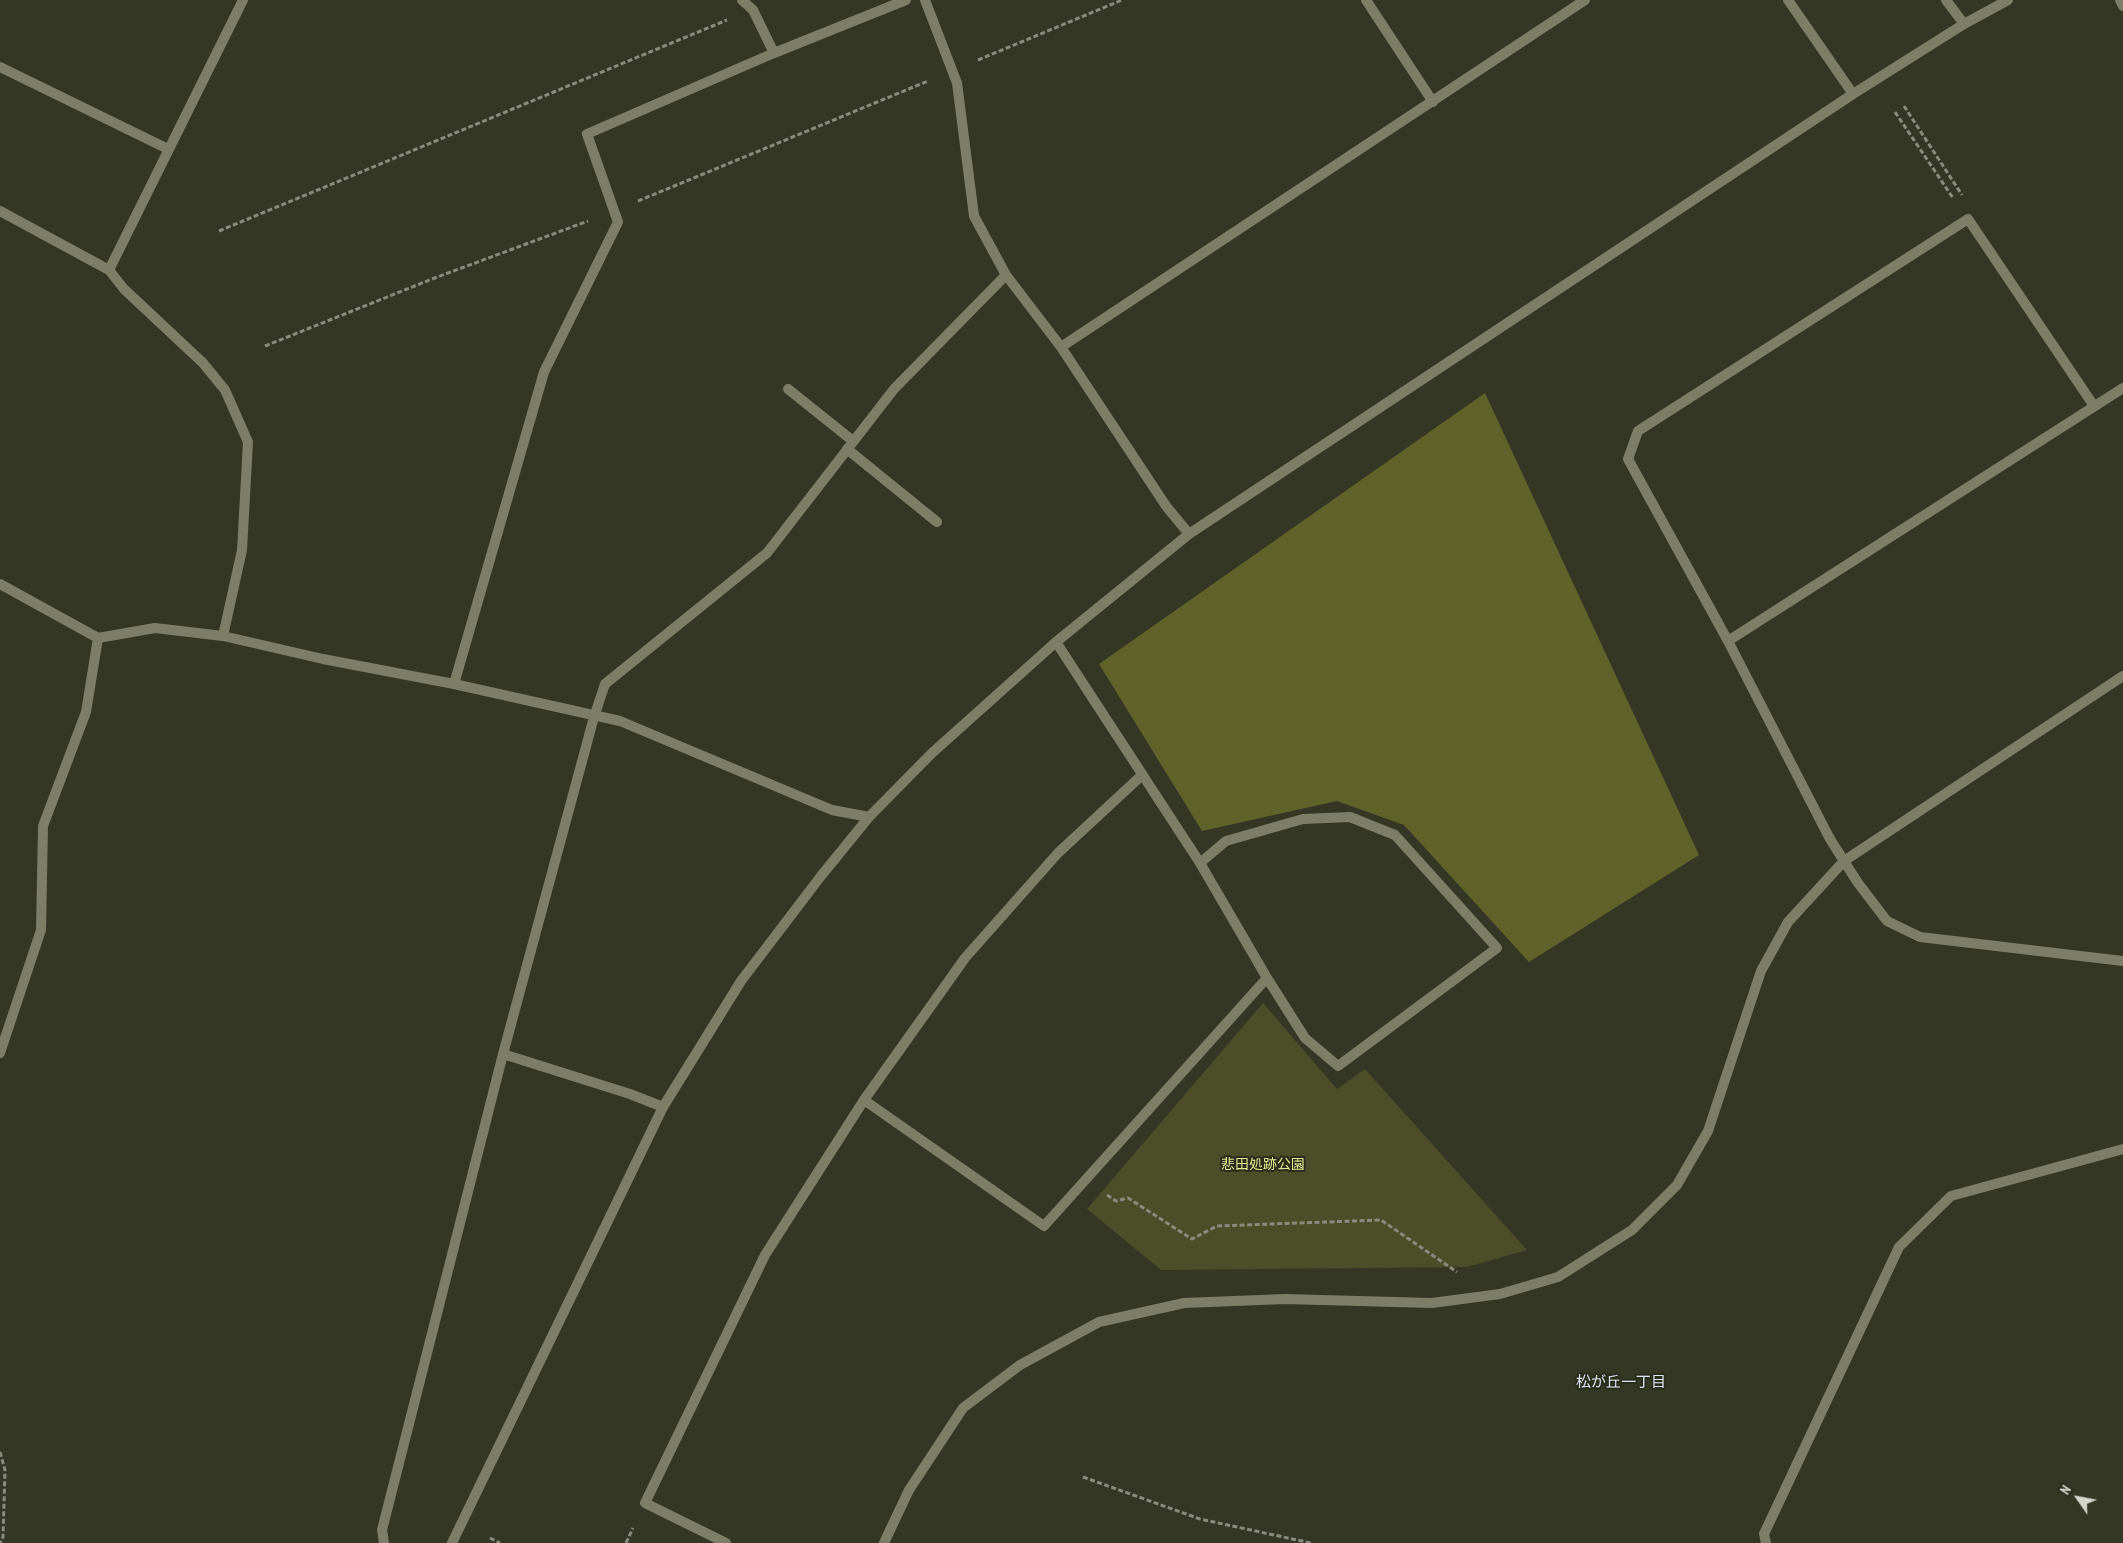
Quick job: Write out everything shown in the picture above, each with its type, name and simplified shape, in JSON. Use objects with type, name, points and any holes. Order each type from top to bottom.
[{"type":"street","points":[[109,270],[243,0]]},
{"type":"street","points":[[742,0],[753,10],[774,53]]},
{"type":"street","points":[[454,684],[544,372],[618,222],[587,134],[774,53],[906,0]]},
{"type":"street","points":[[925,0],[957,83],[974,216],[1006,275],[1061,347],[1166,506],[1189,534]]},
{"type":"street","points":[[1366,0],[1433,102]]},
{"type":"street","points":[[1061,347],[1585,0]]},
{"type":"street","points":[[1788,0],[1853,94]]},
{"type":"street","points":[[1946,0],[1964,24]]},
{"type":"street","points":[[452,1543],[663,1107],[741,981],[821,876],[869,817],[932,753],[1056,642],[1189,534],[1853,94],[1964,24],[2008,0]]},
{"type":"street","points":[[2120,0],[2123,6]]},
{"type":"street","points":[[0,67],[168,148]]},
{"type":"street","points":[[0,211],[109,270],[124,289],[203,363],[225,390],[248,442],[242,550],[223,636]]},
{"type":"street","points":[[2094,406],[1968,219],[1638,431],[1628,459],[1728,641],[1826,830],[1858,883],[1887,921],[1920,937],[2123,961]]},
{"type":"street","points":[[384,1543],[382,1530],[503,1054],[594,717],[605,684],[766,553],[894,388],[1006,275]]},
{"type":"street","points":[[1728,641],[2123,388]]},
{"type":"street","points":[[788,389],[937,522]]},
{"type":"street","points":[[0,584],[98,638],[155,628],[223,636],[323,659],[454,684],[594,717],[620,721],[832,810],[869,817]]},
{"type":"street","points":[[0,1053],[41,930],[43,826],[86,712],[98,638]]},
{"type":"street","points":[[1056,642],[1200,863],[1267,978],[1305,1038],[1338,1066],[1497,948],[1395,835],[1350,817],[1303,819],[1226,841],[1200,863]]},
{"type":"street","points":[[884,1543],[909,1490],[963,1408],[1020,1365],[1098,1322],[1184,1303],[1285,1299],[1432,1303],[1500,1294],[1558,1277],[1632,1230],[1678,1185],[1708,1131],[1761,972],[1788,922],[1844,861],[2123,676]]},
{"type":"street","points":[[726,1543],[645,1503],[765,1255],[864,1100],[965,958],[1058,852],[1142,776]]},
{"type":"street","points":[[864,1100],[1044,1226],[1267,978]]},
{"type":"street","points":[[503,1054],[630,1094],[663,1107]]},
{"type":"street","points":[[1766,1543],[1764,1534],[1899,1247],[1951,1196],[2123,1149]]},
{"type":"path","points":[[266,346],[441,276],[614,211],[1122,0]]},
{"type":"path","points":[[219,231],[753,10]]},
{"type":"path","points":[[1904,106],[1965,200],[1968,219]]},
{"type":"path","points":[[1895,112],[1968,219]]},
{"type":"path","points":[[1086,1180],[1116,1201],[1128,1198],[1192,1239],[1217,1226],[1381,1220],[1461,1275]]},
{"type":"path","points":[[0,1452],[5,1470],[3,1537],[0,1543]]},
{"type":"path","points":[[1083,1477],[1200,1519],[1311,1543]]},
{"type":"path","points":[[490,1538],[500,1543]]},
{"type":"green space","points":[[1485,393],[1699,855],[1529,962],[1404,825],[1337,801],[1202,831],[1099,664]]},
{"type":"green space","name":"悲田処跡公園","points":[[1263,1003],[1337,1089],[1365,1069],[1527,1250],[1467,1267],[1161,1270],[1087,1209]]},
{"type":"district","name":"松が丘一丁目","points":[[1621,1383]]}]
